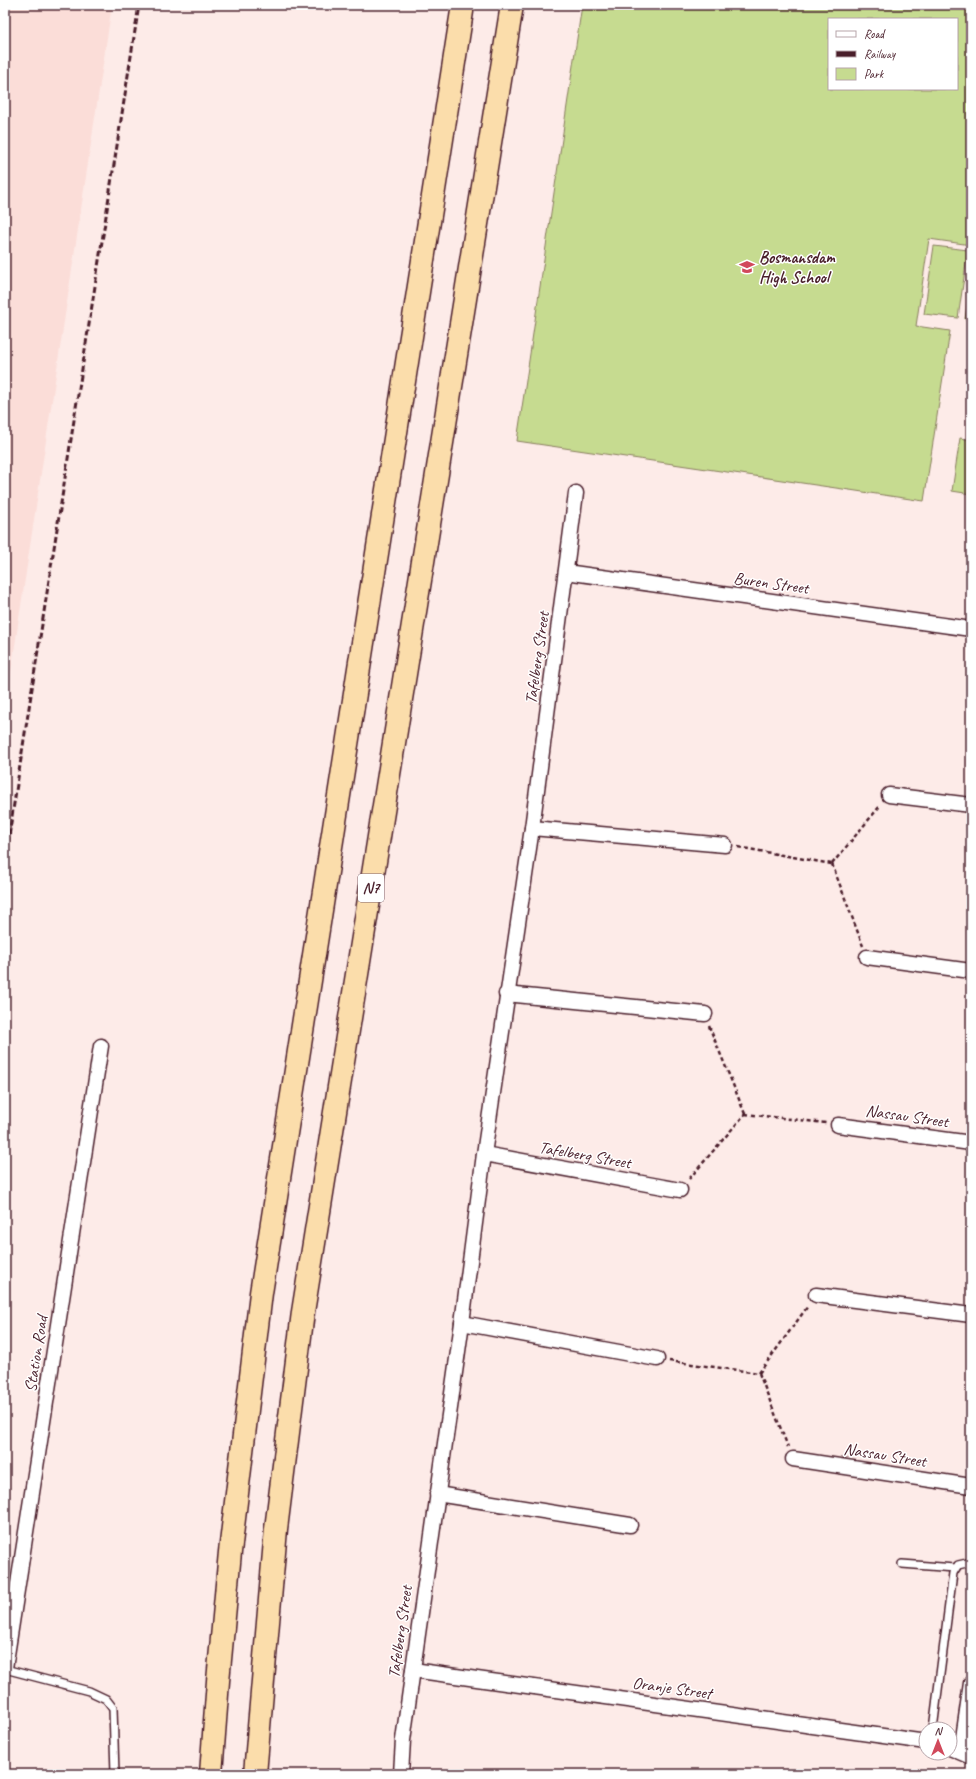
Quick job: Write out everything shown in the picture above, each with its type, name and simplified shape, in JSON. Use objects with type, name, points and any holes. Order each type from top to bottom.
[{"type":"highway","points":[[211,1774],[218,1681],[230,1560],[261,1294],[463,5]]},
{"type":"highway","name":"N7","points":[[255,1774],[276,1535],[304,1306],[512,5]]},
{"type":"street","name":"Tafelberg Street","points":[[401,1774],[403,1740],[462,1323],[506,994],[532,828],[576,493]]},
{"type":"street","name":"Buren Street","points":[[566,572],[971,629]]},
{"type":"street","points":[[889,795],[971,805]]},
{"type":"street","points":[[532,828],[725,845]]},
{"type":"street","points":[[867,957],[971,971]]},
{"type":"street","points":[[506,994],[705,1014]]},
{"type":"street","name":"Station Road","points":[[5,1668],[101,1046]]},
{"type":"street","name":"Nassau Street","points":[[838,1125],[971,1144]]},
{"type":"street","name":"Tafelberg Street","points":[[484,1154],[680,1190]]},
{"type":"street","points":[[816,1295],[971,1315]]},
{"type":"street","points":[[462,1323],[657,1359]]},
{"type":"street","name":"Nassau Street","points":[[793,1459],[971,1486]]},
{"type":"street","points":[[437,1494],[630,1525]]},
{"type":"street","name":"Oranje Street","points":[[413,1670],[918,1741]]},
{"type":"street","points":[[961,1752],[971,1683]]},
{"type":"lane","points":[[934,1721],[952,1576],[955,1568],[962,1563],[971,1562]]},
{"type":"lane","points":[[902,1564],[955,1568]]},
{"type":"lane","points":[[5,1668],[89,1691],[106,1699],[112,1708],[115,1774]]},
{"type":"path","points":[[832,864],[889,795]]},
{"type":"path","points":[[725,845],[832,864]]},
{"type":"path","points":[[832,864],[867,957]]},
{"type":"path","points":[[705,1014],[745,1114]]},
{"type":"path","points":[[745,1114],[838,1125]]},
{"type":"path","points":[[680,1190],[745,1114]]},
{"type":"path","points":[[759,1373],[816,1295]]},
{"type":"path","points":[[657,1359],[759,1373]]},
{"type":"path","points":[[759,1373],[793,1459]]},
{"type":"shaded area","points":[[5,5],[112,5],[5,711]]},
{"type":"green space","name":"Bosmansdam High School","points":[[582,5],[971,5],[971,245],[929,239],[916,326],[950,331],[924,501],[517,441]]},
{"type":"green space","points":[[934,246],[968,250],[958,318],[924,314]]},
{"type":"green space","points":[[971,277],[971,320],[965,319]]},
{"type":"green space","points":[[960,438],[971,440],[971,494],[952,491]]},
{"type":"railway","points":[[5,861],[139,5]]},
{"type":"place","name":"Bosmansdam High School","points":[[747,267]]}]
